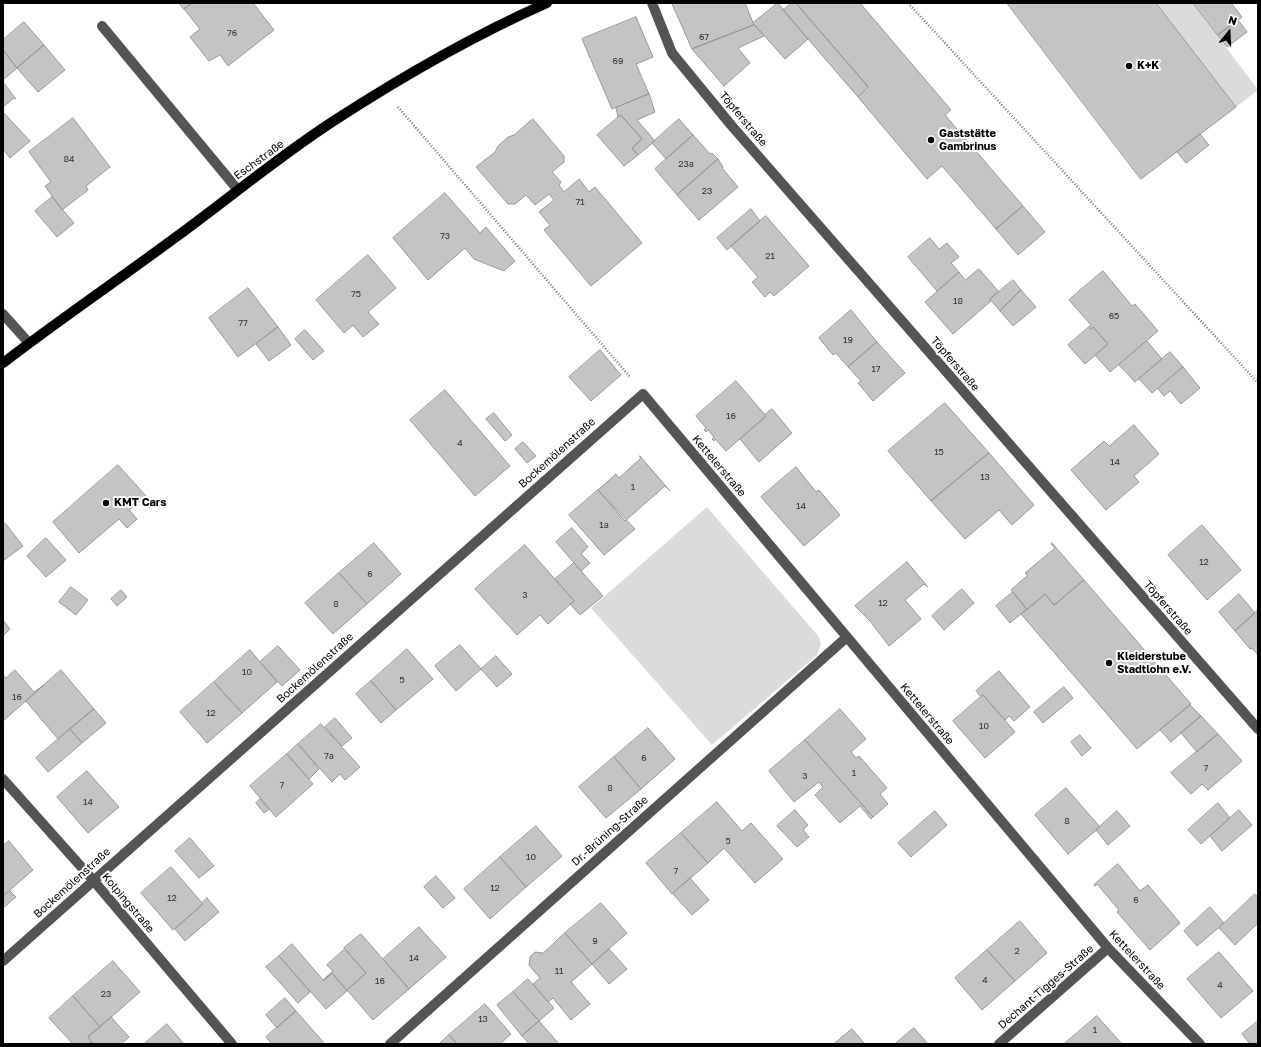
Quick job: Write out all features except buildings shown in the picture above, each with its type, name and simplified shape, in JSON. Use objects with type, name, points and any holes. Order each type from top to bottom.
[{"type":"main road","name":"Eschstraße","points":[[3,363],[331,123],[446,53],[511,19],[547,3]]},
{"type":"street","name":"Töpferstraße","points":[[652,3],[672,53],[731,125],[1258,729]]},
{"type":"street","points":[[102,26],[238,190]]},
{"type":"street","points":[[3,314],[29,343]]},
{"type":"street","name":"Kettelerstraße","points":[[643,394],[1108,948],[1200,1044]]},
{"type":"street","name":"Bockemölenstraße","points":[[3,961],[643,394]]},
{"type":"street","name":"Dr.-Brüning-Straße","points":[[390,1044],[847,637]]},
{"type":"street","name":"Kolpingstraße","points":[[3,779],[93,880],[232,1044]]},
{"type":"street","name":"Dechant-Tigges-Straße","points":[[999,1044],[1108,948]]},
{"type":"path","points":[[908,3],[1028,131],[1258,383]]},
{"type":"path","points":[[384,90],[643,394]]},
{"type":"shaded area","points":[[1156,3],[1193,3],[1258,90],[1236,107]]},
{"type":"shaded area","points":[[707,507],[819,637],[821,644],[817,655],[712,745],[591,608]]},
{"type":"place","name":"K+K","points":[[1129,66]]},
{"type":"place","name":"Gaststätte Gambrinus","points":[[931,140]]},
{"type":"place","name":"KMT Cars","points":[[106,503]]},
{"type":"place","name":"Kleiderstube Stadtlohn e.V.","points":[[1109,663]]}]
